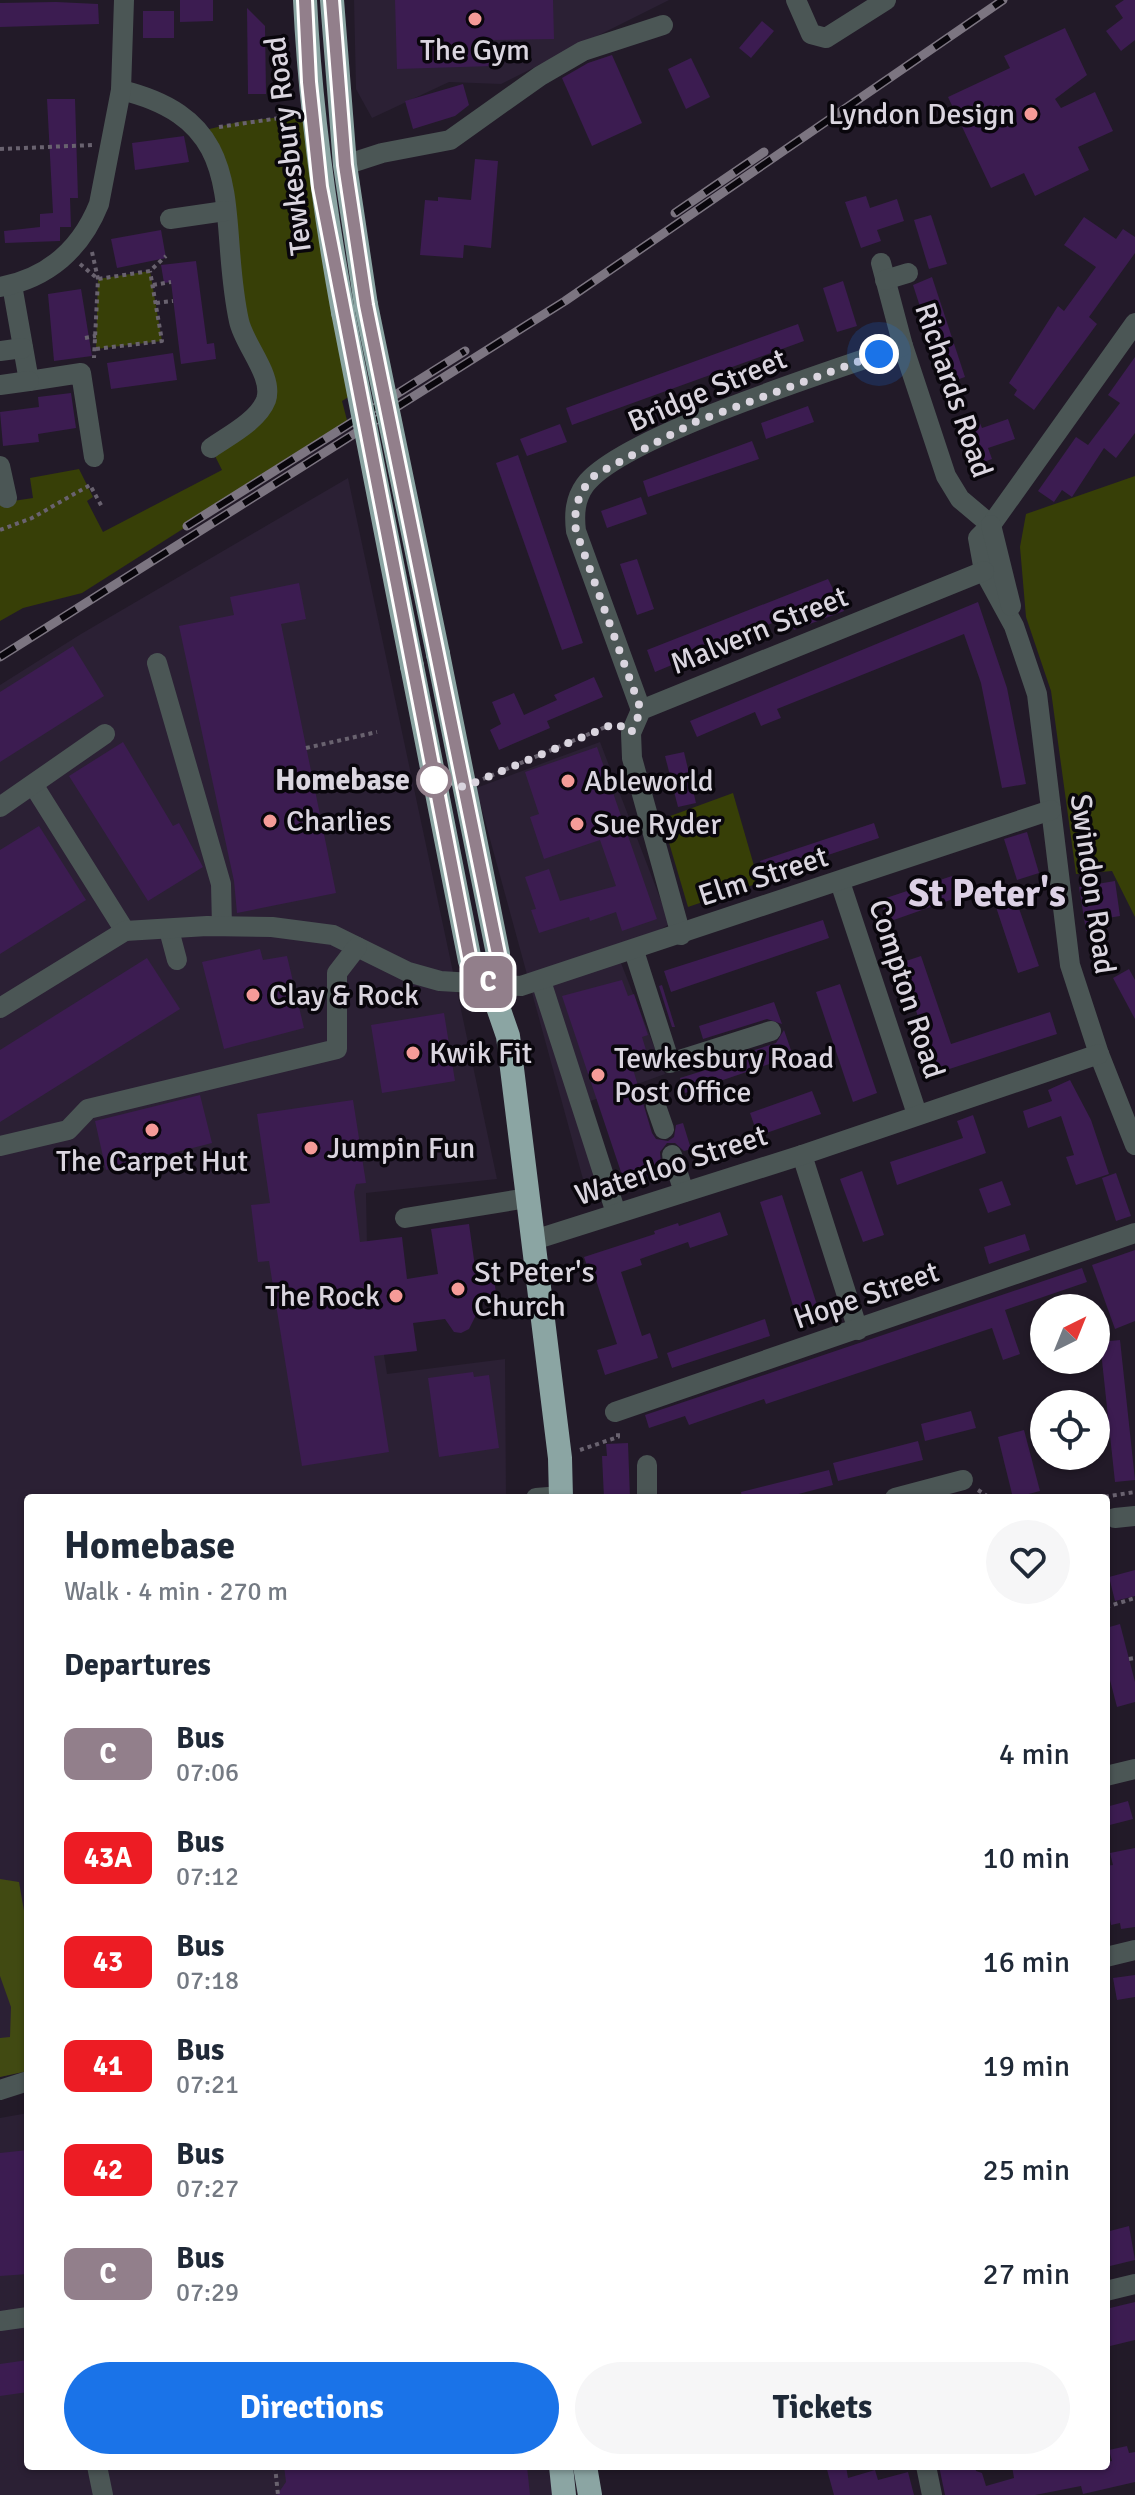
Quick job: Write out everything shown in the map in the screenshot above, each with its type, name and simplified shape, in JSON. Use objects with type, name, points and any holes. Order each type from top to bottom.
[{"type":"highway","name":"Tewkesbury Road","points":[[305,0],[320,187],[354,308],[438,654],[498,954],[490,984]]},
{"type":"highway","name":"Tewkesbury Road","points":[[332,0],[354,308],[412,666],[470,961],[490,984],[508,1036],[560,1458],[561,1494]]},
{"type":"highway","points":[[561,2470],[564,2495]]},
{"type":"highway","points":[[586,2470],[590,2495]]},
{"type":"street","points":[[29,381],[6,286],[44,272],[68,254],[83,236],[99,204],[121,90],[124,0]]},
{"type":"street","points":[[796,0],[811,34],[826,38],[886,0]]},
{"type":"street","points":[[345,165],[382,153],[450,140],[540,76],[583,51],[663,25]]},
{"type":"street","points":[[121,90],[162,102],[201,131],[219,161],[239,319],[266,382],[267,396],[257,412],[211,448]]},
{"type":"street","points":[[170,219],[225,211]]},
{"type":"street","name":"Richards Road","points":[[908,273],[883,272],[903,346],[946,476],[960,499],[991,525]]},
{"type":"street","name":"Swindon Road","points":[[1014,626],[984,571],[978,538],[991,525],[1135,323]]},
{"type":"street","name":"Bridge Street","points":[[641,710],[576,531],[575,506],[586,484],[619,460],[695,422],[903,346]]},
{"type":"street","points":[[0,351],[23,348]]},
{"type":"street","points":[[0,385],[81,373],[94,457]]},
{"type":"street","points":[[0,466],[7,498]]},
{"type":"street","name":"Swindon Road","points":[[991,525],[1014,626],[1037,694],[1070,965],[1099,1054],[1135,1145]]},
{"type":"street","name":"Malvern Street","points":[[641,710],[984,571]]},
{"type":"street","points":[[157,663],[221,884],[222,926]]},
{"type":"street","points":[[641,710],[631,733],[632,758],[681,935]]},
{"type":"street","points":[[0,807],[105,734]]},
{"type":"street","points":[[0,1008],[125,931],[34,786]]},
{"type":"street","name":"Elm Street","points":[[125,931],[222,926],[272,927],[333,935],[408,972],[440,981],[521,986],[1051,810]]},
{"type":"street","name":"Compton Road","points":[[840,882],[917,1114]]},
{"type":"street","points":[[169,930],[177,960]]},
{"type":"street","points":[[0,1146],[68,1130],[88,1109],[337,1049],[337,973],[357,947]]},
{"type":"street","points":[[634,951],[670,1063],[771,1031]]},
{"type":"street","points":[[541,981],[616,1213]]},
{"type":"street","name":"Waterloo Street","points":[[534,1240],[802,1155],[1099,1054]]},
{"type":"street","points":[[656,1106],[664,1129]]},
{"type":"street","points":[[672,1155],[684,1192]]},
{"type":"street","points":[[802,1155],[858,1330]]},
{"type":"street","points":[[405,1218],[527,1198]]},
{"type":"street","name":"Hope Street","points":[[615,1412],[1135,1233]]},
{"type":"street","points":[[647,1465],[647,1494]]},
{"type":"street","points":[[910,1494],[963,1480]]},
{"type":"street","points":[[1110,1775],[1135,1769]]},
{"type":"street","points":[[1110,1956],[1135,1950]]},
{"type":"street","points":[[0,2090],[24,2082]]},
{"type":"street","points":[[1110,2290],[1135,2284]]},
{"type":"street","points":[[0,2321],[24,2318]]},
{"type":"street","points":[[98,2470],[103,2495]]},
{"type":"street","points":[[927,2470],[932,2495]]},
{"type":"path","points":[[201,131],[243,121],[312,114]]},
{"type":"path","points":[[0,149],[111,145]]},
{"type":"path","points":[[81,373],[94,359],[96,349],[98,279],[91,247],[83,236]]},
{"type":"path","points":[[68,254],[98,279],[150,271],[166,256]]},
{"type":"path","points":[[96,349],[162,341],[150,271]]},
{"type":"path","points":[[153,285],[171,282]]},
{"type":"path","points":[[87,301],[97,299]]},
{"type":"path","points":[[156,303],[173,301]]},
{"type":"path","points":[[85,338],[96,336]]},
{"type":"path","points":[[0,530],[32,518],[90,485],[102,507]]},
{"type":"path","points":[[464,787],[616,723],[631,733]]},
{"type":"path","points":[[306,748],[377,732]]},
{"type":"path","points":[[560,1458],[618,1437],[615,1412]]},
{"type":"path","points":[[1110,1496],[1135,1492]]},
{"type":"path","points":[[1110,1606],[1135,1598]]},
{"type":"path","points":[[275,2470],[278,2495]]},
{"type":"shaded area","points":[[354,0],[669,0],[501,84],[449,82],[372,118],[356,89]]},
{"type":"shaded area","points":[[348,478],[497,1179],[366,1193],[367,1247],[387,1374],[505,1359],[506,1494],[24,1494],[24,2071],[0,2077],[0,685],[81,634]]},
{"type":"shaded area","points":[[600,742],[670,924],[617,953],[665,1074],[585,1103],[614,1194],[589,1201],[476,788]]},
{"type":"shaded area","points":[[24,2114],[24,2470],[556,2470],[559,2495],[0,2495],[0,2118]]},
{"type":"green space","points":[[312,114],[358,391],[342,401],[348,424],[82,593],[23,608],[0,621],[0,503],[33,498],[30,478],[79,469],[93,497],[87,501],[103,532],[222,470],[211,448],[262,408],[201,131],[243,121]]},
{"type":"green space","points":[[150,271],[162,341],[96,349],[98,279]]},
{"type":"green space","points":[[1135,476],[1135,917],[1112,871],[1076,874],[1051,691],[1026,617],[1020,547],[1026,514]]},
{"type":"green space","points":[[733,793],[759,883],[688,907],[662,819]]},
{"type":"green space","points":[[0,1879],[19,1882],[24,1911],[24,2072],[0,2077],[0,2038],[10,2037],[11,2007],[0,1976]]},
{"type":"building","points":[[180,0],[213,0],[213,21],[180,22]]},
{"type":"building","name":"The Gym","points":[[395,0],[553,0],[554,39],[492,40],[493,66],[397,69]]},
{"type":"building","points":[[1124,0],[1135,0],[1135,40],[1121,51],[1106,31],[1123,18],[1115,6]]},
{"type":"building","points":[[0,3],[98,4],[99,24],[0,27]]},
{"type":"building","points":[[247,8],[265,26],[266,94],[248,94]]},
{"type":"building","points":[[143,11],[174,11],[174,38],[143,38]]},
{"type":"building","points":[[762,21],[774,31],[751,58],[739,48]]},
{"type":"building","name":"Lyndon Design","points":[[1065,28],[1087,75],[1055,99],[1061,108],[1095,92],[1113,131],[1078,147],[1089,170],[1035,196],[1024,173],[991,188],[948,97],[1010,68],[1004,56]]},
{"type":"building","points":[[612,55],[642,123],[592,146],[562,78],[588,63]]},
{"type":"building","points":[[691,58],[710,97],[686,109],[668,69]]},
{"type":"building","points":[[463,84],[469,105],[455,116],[413,129],[405,101]]},
{"type":"building","points":[[47,99],[75,99],[78,198],[70,198],[71,227],[60,227],[60,241],[5,243],[4,231],[40,227],[40,214],[53,213]]},
{"type":"building","points":[[184,136],[189,162],[135,170],[132,143]]},
{"type":"building","points":[[475,159],[498,161],[491,248],[464,245],[463,258],[420,255],[425,200],[438,201],[438,197],[471,200]]},
{"type":"building","points":[[866,196],[870,208],[897,199],[904,221],[877,230],[881,241],[861,248],[845,202]]},
{"type":"building","points":[[931,215],[947,264],[929,269],[914,220]]},
{"type":"building","points":[[1084,217],[1116,239],[1123,229],[1135,237],[1135,253],[1089,317],[1097,324],[1034,410],[1014,395],[1017,390],[1009,383],[1058,306],[1064,311],[1096,267],[1064,245]]},
{"type":"building","points":[[161,230],[166,258],[117,268],[111,239]]},
{"type":"building","points":[[196,261],[207,344],[214,343],[216,359],[181,364],[171,282],[164,283],[161,265]]},
{"type":"building","points":[[932,277],[965,377],[945,384],[913,285]]},
{"type":"building","points":[[843,281],[857,326],[837,332],[823,288]]},
{"type":"building","points":[[81,289],[92,356],[54,361],[48,294]]},
{"type":"building","points":[[798,324],[804,341],[572,425],[566,408]]},
{"type":"building","points":[[173,353],[177,380],[111,389],[107,363]]},
{"type":"building","points":[[1135,357],[1135,433],[1116,458],[1104,448],[1072,497],[1062,490],[1054,502],[1038,491],[1076,437],[1088,445],[1120,403],[1108,395]]},
{"type":"building","points":[[71,393],[76,428],[38,434],[39,442],[3,446],[0,412],[39,407],[38,397]]},
{"type":"building","points":[[808,406],[814,422],[766,439],[761,423]]},
{"type":"building","points":[[977,416],[982,428],[1008,419],[1015,439],[988,448],[992,459],[972,466],[957,422]]},
{"type":"building","points":[[560,424],[567,442],[527,456],[520,439]]},
{"type":"building","points":[[752,441],[759,459],[648,497],[643,481]]},
{"type":"building","points":[[518,455],[583,643],[562,650],[496,463]]},
{"type":"building","points":[[641,497],[647,514],[607,528],[601,511]]},
{"type":"building","points":[[637,559],[654,609],[637,615],[620,564]]},
{"type":"building","points":[[828,579],[844,611],[794,630],[789,616],[655,672],[647,650]]},
{"type":"building","name":"Charlies","points":[[299,583],[306,619],[281,624],[336,893],[237,913],[234,881],[179,626],[234,615],[230,597]]},
{"type":"building","points":[[978,602],[1007,688],[1026,784],[1002,788],[981,683],[964,634],[777,709],[781,718],[761,726],[755,712],[697,737],[690,721]]},
{"type":"building","points":[[73,646],[104,696],[0,762],[0,692]]},
{"type":"building","points":[[594,677],[603,697],[547,721],[550,728],[499,750],[490,730],[501,724],[492,702],[514,693],[524,715],[557,700],[554,695]]},
{"type":"building","points":[[123,742],[173,826],[179,823],[203,867],[148,901],[69,776]]},
{"type":"building","points":[[597,747],[657,919],[622,931],[616,912],[539,933],[531,910],[536,909],[525,877],[549,869],[560,901],[616,886],[600,840],[544,859],[530,817],[539,814],[525,772]]},
{"type":"building","points":[[684,752],[696,803],[678,807],[665,756]]},
{"type":"building","points":[[874,823],[879,838],[765,876],[760,861]]},
{"type":"building","points":[[39,826],[86,900],[0,954],[0,850]]},
{"type":"building","points":[[1027,832],[1039,873],[1017,880],[1004,839]]},
{"type":"building","points":[[952,876],[959,897],[888,922],[880,900]]},
{"type":"building","points":[[1115,881],[1120,916],[1108,918],[1109,928],[1086,931],[1079,887]]},
{"type":"building","points":[[1014,894],[1039,966],[1018,973],[994,901]]},
{"type":"building","points":[[823,920],[829,938],[671,992],[664,971]]},
{"type":"building","name":"Clay & Rock","points":[[260,949],[263,960],[287,956],[304,1028],[224,1049],[202,962]]},
{"type":"building","points":[[921,956],[951,1044],[1050,1012],[1057,1034],[937,1073],[900,963]]},
{"type":"building","points":[[147,958],[180,1009],[0,1122],[0,1050]]},
{"type":"building","points":[[1129,969],[1135,980],[1135,1019],[1113,978]]},
{"type":"building","points":[[622,980],[628,996],[634,994],[648,1035],[642,1037],[650,1063],[633,1069],[652,1133],[656,1139],[668,1141],[674,1137],[676,1125],[683,1123],[691,1149],[684,1151],[675,1143],[667,1143],[660,1152],[661,1165],[647,1170],[649,1176],[625,1184],[562,996]]},
{"type":"building","points":[[840,984],[877,1093],[853,1102],[816,992]]},
{"type":"building","points":[[662,985],[675,1027],[672,1027],[659,986]]},
{"type":"building","points":[[774,1002],[782,1024],[767,1019],[703,1039],[699,1026]]},
{"type":"building","name":"Kwik Fit","points":[[444,1013],[455,1081],[382,1093],[371,1025]]},
{"type":"building","points":[[784,1030],[793,1056],[685,1093],[680,1078],[712,1068],[711,1064],[776,1043]]},
{"type":"building","points":[[1070,1080],[1091,1120],[1109,1174],[1076,1185],[1066,1157],[1074,1155],[1061,1116],[1028,1128],[1023,1111],[1052,1101],[1048,1090]]},
{"type":"building","points":[[812,1091],[821,1114],[758,1136],[750,1113]]},
{"type":"building","name":"The Carpet Hut","points":[[200,1095],[212,1143],[106,1170],[95,1121]]},
{"type":"building","points":[[353,1100],[366,1183],[356,1184],[354,1192],[360,1242],[402,1237],[407,1279],[438,1274],[431,1229],[469,1224],[475,1267],[492,1265],[497,1300],[480,1303],[482,1312],[476,1315],[469,1329],[461,1333],[454,1332],[445,1319],[413,1323],[417,1351],[374,1356],[389,1452],[302,1466],[269,1261],[258,1262],[251,1205],[270,1203],[257,1114]]},
{"type":"building","points":[[973,1115],[986,1153],[897,1185],[890,1162],[963,1138],[957,1121]]},
{"type":"building","points":[[862,1171],[884,1235],[863,1242],[840,1179]]},
{"type":"building","points":[[1116,1173],[1131,1216],[1116,1221],[1102,1178]]},
{"type":"building","points":[[1002,1181],[1011,1205],[988,1213],[979,1189]]},
{"type":"building","points":[[782,1195],[817,1305],[795,1312],[760,1202]]},
{"type":"building","points":[[720,1212],[728,1235],[690,1248],[688,1242],[640,1259],[642,1265],[621,1272],[642,1336],[650,1333],[658,1358],[605,1375],[597,1350],[617,1344],[596,1280],[592,1281],[584,1257],[655,1234],[654,1231],[678,1223],[679,1226]]},
{"type":"building","points":[[1025,1234],[1030,1250],[989,1264],[984,1247]]},
{"type":"building","points":[[1135,1250],[1135,1321],[1115,1329],[1110,1315],[1110,1294],[1102,1294],[1092,1265]]},
{"type":"building","points":[[1082,1268],[1087,1282],[1052,1294],[1030,1294],[1030,1301],[1005,1310],[1020,1354],[1003,1360],[992,1328],[766,1404],[764,1399],[689,1425],[685,1416],[649,1428],[645,1415]]},
{"type":"building","points":[[765,1319],[770,1336],[672,1368],[667,1353]]},
{"type":"building","points":[[1120,1340],[1135,1480],[1115,1482],[1110,1435],[1110,1390],[1105,1390],[1103,1374],[1110,1374],[1110,1341]]},
{"type":"building","points":[[473,1372],[474,1377],[489,1375],[499,1448],[439,1457],[428,1378]]},
{"type":"building","points":[[971,1411],[976,1428],[925,1441],[921,1424]]},
{"type":"building","points":[[1024,1430],[1030,1453],[1030,1470],[1034,1470],[1040,1491],[1012,1494],[998,1437]]},
{"type":"building","points":[[918,1441],[923,1460],[838,1481],[833,1463]]},
{"type":"building","points":[[628,1443],[630,1494],[604,1494],[602,1456],[607,1456],[606,1444]]},
{"type":"building","points":[[829,1470],[833,1485],[798,1494],[741,1492]]},
{"type":"building","points":[[1135,1570],[1135,1596],[1115,1601],[1110,1577]]},
{"type":"building","points":[[1120,1624],[1135,1682],[1135,1702],[1117,1707],[1110,1680],[1110,1627]]},
{"type":"building","points":[[1128,1801],[1133,1819],[1110,1825],[1110,1806]]},
{"type":"building","points":[[1135,1848],[1135,1927],[1121,1929],[1120,1923],[1111,1925],[1110,1865],[1113,1865],[1110,1853]]},
{"type":"building","points":[[1135,1975],[1135,1997],[1117,2000],[1113,1978]]},
{"type":"building","points":[[24,2150],[24,2274],[0,2276],[0,2153]]},
{"type":"building","points":[[1129,2226],[1135,2260],[1110,2266],[1110,2231]]},
{"type":"building","points":[[1135,2302],[1135,2340],[1110,2346],[1110,2308]]},
{"type":"building","points":[[24,2361],[24,2393],[0,2396],[0,2364]]},
{"type":"building","points":[[1127,2446],[1129,2453],[1135,2452],[1135,2482],[1083,2494],[1081,2486],[1035,2495],[945,2495],[940,2470],[976,2470],[982,2473],[986,2486],[1014,2478],[1013,2470],[1110,2470],[1110,2450]]},
{"type":"building","points":[[284,2470],[527,2470],[530,2495],[277,2495],[286,2482]]},
{"type":"building","points":[[827,2470],[847,2470],[848,2478],[875,2470],[878,2480],[908,2472],[914,2495],[834,2495]]},
{"type":"railway","points":[[0,657],[565,301],[1003,0]]},
{"type":"railway","points":[[675,213],[764,152]]},
{"type":"railway","points":[[187,526],[465,351]]},
{"type":"bus line","name":"C","points":[[305,0],[309,82],[320,187],[343,312],[470,961],[490,984],[498,954],[366,305],[345,165],[335,73],[332,0]]},
{"type":"place","name":"The Gym","points":[[475,19]]},
{"type":"place","name":"Lyndon Design","points":[[1031,114]]},
{"type":"place","name":"Homebase","points":[[434,780]]},
{"type":"place","name":"Ableworld","points":[[568,781]]},
{"type":"place","name":"Charlies","points":[[270,821]]},
{"type":"place","name":"Sue Ryder","points":[[577,824]]},
{"type":"place","name":"Clay & Rock","points":[[253,995]]},
{"type":"place","name":"Kwik Fit","points":[[413,1053]]},
{"type":"place","name":"Tewkesbury Road Post Office","points":[[598,1075]]},
{"type":"place","name":"The Carpet Hut","points":[[152,1130]]},
{"type":"place","name":"Jumpin Fun","points":[[311,1148]]},
{"type":"place","name":"St Peter's Church","points":[[458,1289]]},
{"type":"place","name":"The Rock","points":[[396,1296]]},
{"type":"district","name":"St Peter's","points":[[987,893]]},
{"type":"route","points":[[434,780],[464,787],[616,723],[631,733],[641,710],[574,519],[579,495],[595,475],[695,422],[879,354]]}]
